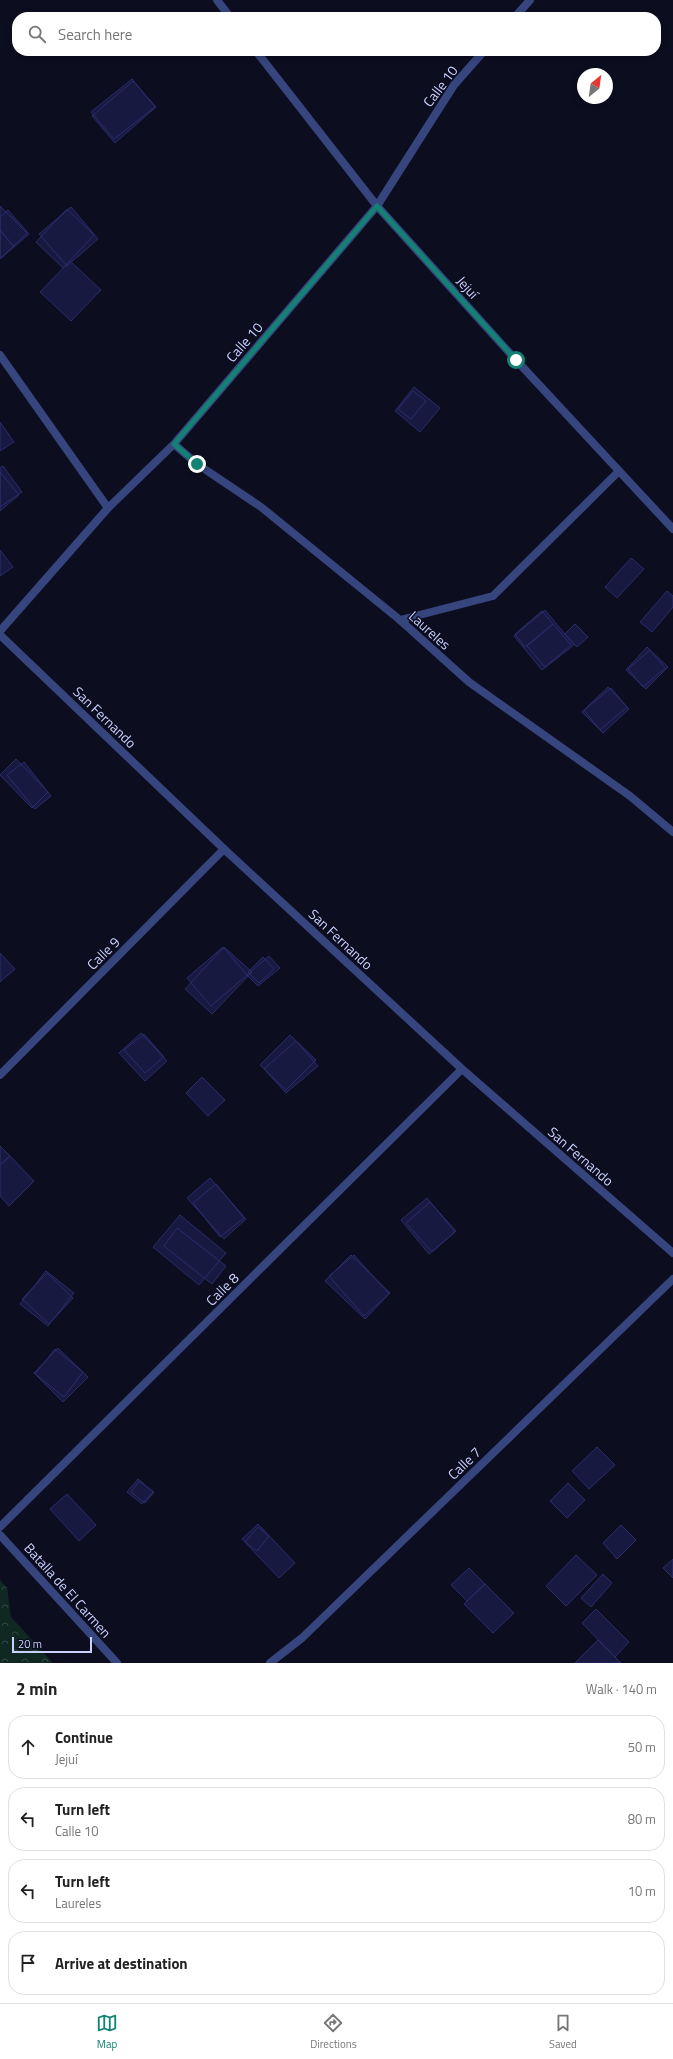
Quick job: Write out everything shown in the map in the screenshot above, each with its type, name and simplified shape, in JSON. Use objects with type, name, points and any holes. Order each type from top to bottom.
[{"type":"street","points":[[217,0],[226,12]]},
{"type":"street","points":[[519,12],[530,0]]},
{"type":"street","name":"Jejuí","points":[[260,56],[377,206],[673,529]]},
{"type":"street","name":"Calle 10","points":[[0,631],[108,508],[174,444],[377,206],[454,85],[480,56]]},
{"type":"street","points":[[0,356],[108,508]]},
{"type":"street","name":"Laureles","points":[[174,444],[197,464],[261,507],[400,620],[469,682],[630,796],[673,832]]},
{"type":"street","points":[[400,620],[493,596],[619,471]]},
{"type":"street","name":"San Fernando","points":[[0,635],[224,849],[462,1069],[673,1253]]},
{"type":"street","name":"Calle 9","points":[[0,1075],[224,849]]},
{"type":"street","name":"Calle 8","points":[[0,1527],[462,1069]]},
{"type":"street","name":"Calle 7","points":[[270,1663],[302,1638],[673,1279]]},
{"type":"street","name":"Batalla de El Carmen","points":[[0,1535],[118,1663]]},
{"type":"green space","points":[[0,1580],[7,1588],[11,1617],[53,1663],[0,1663]]},
{"type":"building","points":[[132,79],[155,107],[114,139],[91,112]]},
{"type":"building","points":[[133,81],[156,107],[115,143],[92,116]]},
{"type":"building","points":[[0,206],[27,233],[0,259]]},
{"type":"building","points":[[71,207],[98,239],[67,266],[39,234]]},
{"type":"building","points":[[67,209],[94,235],[63,268],[36,242]]},
{"type":"building","points":[[8,210],[29,234],[14,247],[0,230],[0,217]]},
{"type":"building","points":[[0,230],[14,247],[0,259]]},
{"type":"building","points":[[70,261],[101,290],[71,321],[40,292]]},
{"type":"building","points":[[414,387],[440,408],[420,432],[395,411]]},
{"type":"building","points":[[413,391],[426,401],[411,419],[398,409]]},
{"type":"building","points":[[0,422],[14,442],[0,451]]},
{"type":"building","points":[[3,466],[22,492],[0,507],[0,468]]},
{"type":"building","points":[[0,472],[19,495],[0,511]]},
{"type":"building","points":[[0,550],[13,567],[0,576]]},
{"type":"building","points":[[631,558],[644,569],[617,598],[605,587]]},
{"type":"building","points":[[667,591],[673,596],[673,607],[652,632],[640,622]]},
{"type":"building","points":[[545,610],[574,645],[542,670],[514,636]]},
{"type":"building","points":[[542,611],[553,624],[525,647],[515,634]]},
{"type":"building","points":[[553,624],[571,645],[545,667],[527,646]]},
{"type":"building","points":[[575,624],[588,637],[577,647],[565,634]]},
{"type":"building","points":[[647,647],[668,667],[646,689],[626,670]]},
{"type":"building","points":[[650,650],[665,668],[643,687],[628,669]]},
{"type":"building","points":[[608,687],[629,709],[603,733],[582,712]]},
{"type":"building","points":[[611,688],[627,707],[600,730],[584,710]]},
{"type":"building","points":[[16,759],[48,792],[32,808],[0,775]]},
{"type":"building","points":[[24,762],[51,796],[35,809],[7,775]]},
{"type":"building","points":[[223,947],[247,975],[211,1006],[187,978]]},
{"type":"building","points":[[224,947],[252,972],[212,1014],[185,989]]},
{"type":"building","points":[[0,953],[15,969],[0,982]]},
{"type":"building","points":[[269,956],[280,968],[258,986],[247,975]]},
{"type":"building","points":[[263,957],[274,969],[259,983],[248,972]]},
{"type":"building","points":[[141,1033],[167,1061],[145,1081],[119,1053]]},
{"type":"building","points":[[144,1034],[164,1057],[145,1073],[124,1050]]},
{"type":"building","points":[[290,1035],[316,1060],[286,1090],[260,1065]]},
{"type":"building","points":[[296,1041],[318,1066],[286,1093],[264,1069]]},
{"type":"building","points":[[202,1077],[225,1100],[208,1116],[186,1093]]},
{"type":"building","points":[[0,1146],[10,1156],[0,1165]]},
{"type":"building","points":[[10,1156],[34,1181],[9,1206],[0,1196],[0,1165]]},
{"type":"building","points":[[210,1178],[246,1219],[224,1239],[187,1198]]},
{"type":"building","points":[[216,1184],[244,1218],[220,1237],[193,1203]]},
{"type":"building","points":[[427,1198],[455,1232],[429,1254],[401,1220]]},
{"type":"building","points":[[430,1202],[456,1231],[432,1252],[406,1223]]},
{"type":"building","points":[[180,1215],[226,1253],[199,1285],[153,1247]]},
{"type":"building","points":[[177,1228],[226,1266],[212,1284],[164,1246]]},
{"type":"building","points":[[351,1255],[390,1293],[365,1319],[325,1281]]},
{"type":"building","points":[[354,1255],[389,1294],[364,1316],[329,1276]]},
{"type":"building","points":[[46,1271],[74,1293],[48,1326],[20,1304]]},
{"type":"building","points":[[47,1273],[73,1298],[49,1324],[22,1299]]},
{"type":"building","points":[[58,1348],[88,1377],[63,1402],[34,1373]]},
{"type":"building","points":[[55,1349],[83,1372],[64,1397],[35,1374]]},
{"type":"building","points":[[597,1447],[615,1465],[589,1489],[572,1471]]},
{"type":"building","points":[[138,1479],[153,1492],[142,1504],[127,1492]]},
{"type":"building","points":[[139,1481],[154,1492],[145,1503],[131,1492]]},
{"type":"building","points":[[568,1483],[585,1500],[567,1518],[550,1501]]},
{"type":"building","points":[[67,1494],[96,1525],[79,1541],[50,1509]]},
{"type":"building","points":[[258,1524],[295,1563],[279,1578],[242,1539]]},
{"type":"building","points":[[621,1525],[636,1540],[617,1559],[603,1543]]},
{"type":"building","points":[[258,1527],[269,1536],[257,1551],[245,1542]]},
{"type":"building","points":[[576,1555],[597,1575],[566,1606],[546,1586]]},
{"type":"building","points":[[673,1559],[673,1578],[663,1568]]},
{"type":"building","points":[[469,1568],[485,1584],[467,1601],[451,1585]]},
{"type":"building","points":[[603,1574],[612,1583],[591,1607],[581,1598]]},
{"type":"building","points":[[485,1584],[514,1613],[493,1633],[464,1604]]},
{"type":"building","points":[[596,1609],[629,1642],[615,1657],[582,1623]]},
{"type":"building","points":[[598,1640],[621,1663],[575,1663]]},
{"type":"route","points":[[197,464],[174,444],[377,206],[516,360]]}]
